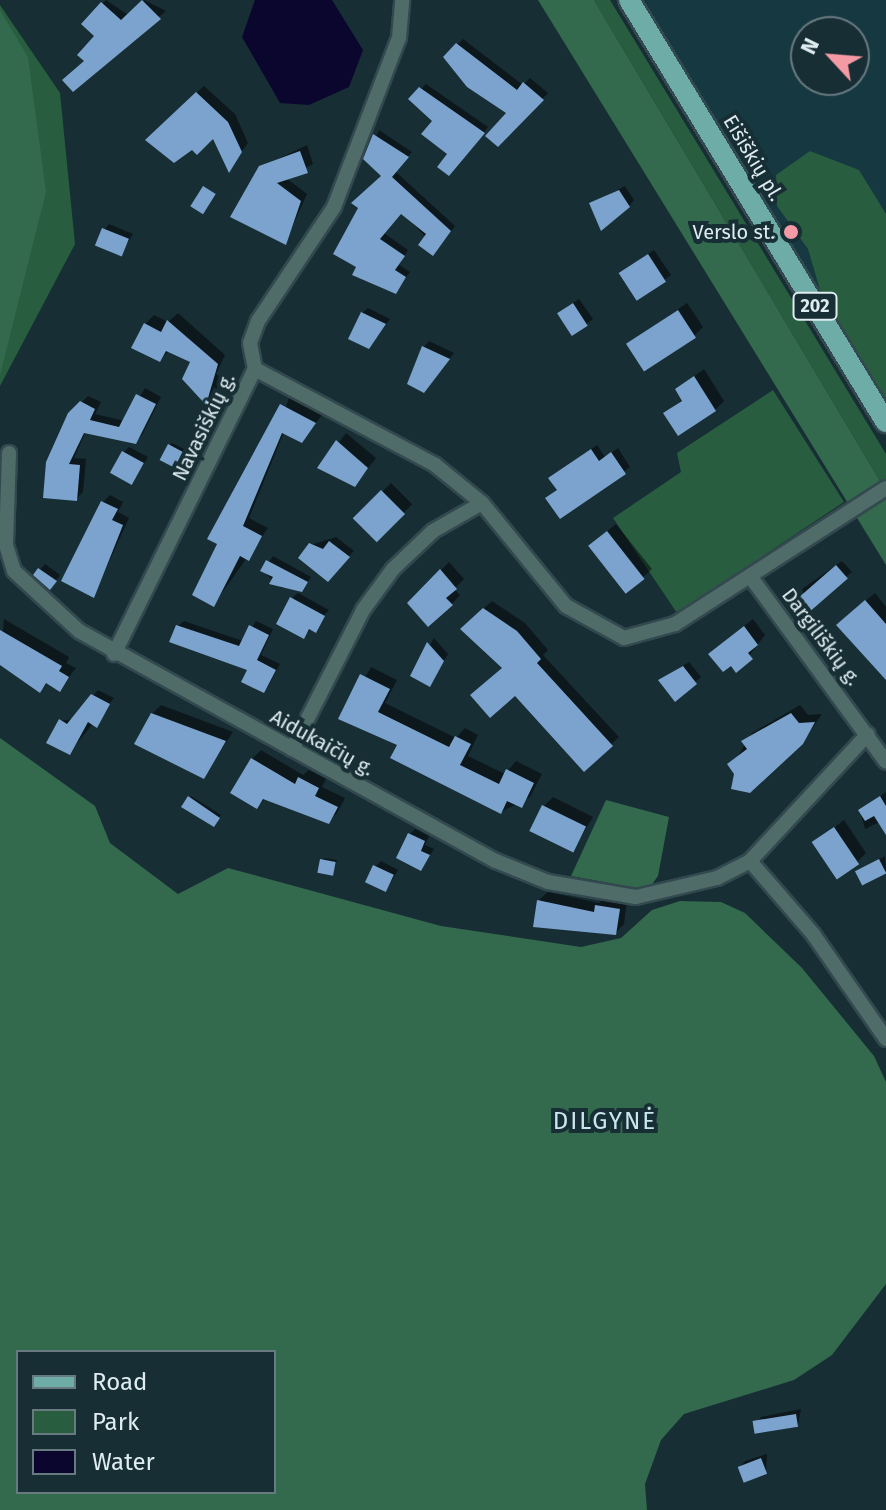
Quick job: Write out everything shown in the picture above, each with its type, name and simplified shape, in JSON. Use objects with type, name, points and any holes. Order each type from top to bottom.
[{"type":"main road","name":"Eišiškių pl.","points":[[629,0],[886,422]]},
{"type":"street","points":[[255,369],[250,343],[258,321],[334,207],[399,38],[402,0]]},
{"type":"street","name":"Navasiškių g.","points":[[114,654],[255,369],[434,464],[482,503],[566,606],[619,637],[642,638],[675,624],[886,488]]},
{"type":"street","name":"Aidukaičių g.","points":[[9,453],[6,545],[14,571],[114,654],[496,861],[589,892],[636,897],[684,891],[750,861],[868,734]]},
{"type":"street","points":[[292,749],[363,610],[393,569],[433,531],[482,503]]},
{"type":"street","name":"Dargiliškių g.","points":[[750,576],[886,762]]},
{"type":"street","points":[[750,861],[813,934],[886,1039]]},
{"type":"shaded area","points":[[644,0],[886,0],[886,401],[823,300]]},
{"type":"green space","points":[[538,0],[594,0],[886,491],[886,565]]},
{"type":"green space","points":[[594,0],[610,0],[886,454],[886,491]]},
{"type":"green space","points":[[0,5],[60,93],[75,244],[0,386]]},
{"type":"green space","points":[[0,10],[28,57],[46,192],[0,375]]},
{"type":"green space","points":[[810,151],[859,170],[886,214],[886,401],[823,300],[808,249],[777,206],[776,175]]},
{"type":"green space","points":[[773,390],[844,502],[677,613],[613,518],[681,472],[677,453]]},
{"type":"green space","points":[[0,738],[95,806],[110,843],[178,894],[228,868],[441,926],[581,947],[621,938],[652,910],[680,901],[721,902],[745,913],[802,968],[874,1056],[886,1082],[886,1284],[832,1355],[794,1380],[684,1414],[661,1440],[645,1484],[647,1510],[0,1510]]},
{"type":"green space","points":[[606,800],[669,817],[658,876],[648,890],[571,876]]},
{"type":"water","points":[[255,0],[332,0],[363,50],[349,87],[309,105],[280,103],[242,37]]},
{"type":"building","points":[[142,0],[161,19],[73,92],[62,80],[84,61],[77,55],[94,36],[81,24],[101,2],[121,20]]},
{"type":"building","points":[[456,43],[517,90],[523,82],[544,100],[498,147],[485,136],[506,113],[467,87],[443,57]]},
{"type":"building","points":[[419,87],[485,133],[449,176],[437,167],[447,154],[421,134],[432,121],[408,99]]},
{"type":"building","points":[[196,92],[228,122],[242,152],[229,173],[213,139],[197,155],[192,150],[174,163],[145,140]]},
{"type":"building","points":[[373,134],[409,157],[392,177],[451,231],[433,256],[418,245],[426,234],[401,214],[380,239],[405,256],[395,270],[406,277],[396,294],[352,275],[356,267],[333,254],[358,208],[351,203],[381,176],[363,159]]},
{"type":"building","points":[[300,151],[308,173],[277,183],[301,201],[286,245],[230,217],[259,166]]},
{"type":"building","points":[[203,186],[216,194],[203,214],[190,206]]},
{"type":"building","points":[[619,190],[630,207],[601,231],[589,203]]},
{"type":"building","points":[[102,228],[129,239],[122,256],[95,246]]},
{"type":"building","points":[[648,254],[666,282],[637,301],[619,273]]},
{"type":"building","points":[[573,303],[588,326],[572,336],[557,313]]},
{"type":"building","points":[[678,310],[696,338],[644,371],[626,344]]},
{"type":"building","points":[[361,312],[386,324],[369,349],[348,339]]},
{"type":"building","points":[[167,320],[218,364],[206,405],[182,379],[190,362],[166,351],[160,362],[131,348],[144,323],[161,332]]},
{"type":"building","points":[[422,346],[450,359],[424,393],[407,384]]},
{"type":"building","points":[[694,376],[716,411],[678,436],[663,413],[682,401],[675,389]]},
{"type":"building","points":[[136,394],[156,404],[136,444],[84,433],[69,464],[80,465],[77,501],[43,498],[46,462],[68,413],[80,401],[95,409],[90,420],[119,427]]},
{"type":"building","points":[[280,404],[316,423],[302,443],[282,433],[243,526],[262,536],[249,561],[240,556],[214,607],[192,595],[217,544],[207,539]]},
{"type":"building","points":[[336,440],[368,468],[355,487],[317,468]]},
{"type":"building","points":[[168,444],[183,452],[175,468],[160,460]]},
{"type":"building","points":[[591,449],[599,461],[611,452],[626,474],[560,519],[545,498],[557,490],[548,478]]},
{"type":"building","points":[[122,451],[144,463],[132,485],[110,473]]},
{"type":"building","points":[[381,490],[405,514],[377,542],[353,518]]},
{"type":"building","points":[[101,501],[118,509],[112,520],[123,525],[94,598],[61,581]]},
{"type":"building","points":[[607,531],[645,579],[626,594],[588,546]]},
{"type":"building","points":[[329,541],[350,557],[328,582],[298,558],[309,543],[323,549]]},
{"type":"building","points":[[266,560],[308,582],[302,592],[269,584],[273,577],[260,571]]},
{"type":"building","points":[[836,565],[848,579],[809,612],[798,598]]},
{"type":"building","points":[[38,568],[57,581],[50,590],[33,575]]},
{"type":"building","points":[[440,569],[457,589],[446,598],[453,605],[428,627],[407,603]]},
{"type":"building","points":[[290,597],[325,616],[316,633],[309,629],[304,639],[276,624]]},
{"type":"building","points":[[865,600],[886,624],[886,680],[836,625]]},
{"type":"building","points":[[483,608],[517,631],[541,659],[537,663],[613,746],[584,772],[515,696],[490,718],[470,695],[502,668],[460,629]]},
{"type":"building","points":[[176,625],[239,646],[249,625],[269,635],[257,660],[276,670],[264,693],[241,682],[247,670],[169,642]]},
{"type":"building","points":[[744,626],[758,645],[748,653],[753,659],[736,673],[731,666],[723,672],[708,654]]},
{"type":"building","points":[[0,630],[62,666],[59,671],[69,677],[60,692],[46,683],[40,693],[0,665]]},
{"type":"building","points":[[427,642],[444,661],[430,687],[410,676]]},
{"type":"building","points":[[683,666],[697,684],[675,702],[658,680]]},
{"type":"building","points":[[360,674],[390,689],[378,712],[449,747],[455,736],[471,744],[460,765],[499,784],[506,769],[534,783],[522,808],[507,801],[501,814],[390,758],[397,745],[338,719]]},
{"type":"building","points":[[91,694],[110,704],[97,728],[88,722],[70,755],[46,743],[59,719],[67,724]]},
{"type":"building","points":[[151,713],[226,741],[204,779],[134,744]]},
{"type":"building","points":[[791,713],[799,723],[815,722],[803,744],[750,793],[731,789],[734,774],[727,764],[747,749],[741,741]]},
{"type":"building","points":[[251,758],[295,784],[298,777],[319,788],[315,796],[338,807],[329,824],[263,799],[257,809],[230,793]]},
{"type":"building","points":[[188,796],[220,818],[214,827],[181,807]]},
{"type":"building","points":[[880,796],[886,806],[886,835],[874,816],[865,821],[858,810]]},
{"type":"building","points":[[542,805],[586,826],[573,853],[529,831]]},
{"type":"building","points":[[834,827],[859,864],[837,879],[812,842]]},
{"type":"building","points":[[408,833],[425,841],[421,851],[430,855],[421,871],[396,858]]},
{"type":"building","points":[[320,859],[336,862],[333,876],[317,873]]},
{"type":"building","points":[[879,859],[886,873],[862,886],[855,871]]},
{"type":"building","points":[[373,865],[394,875],[386,892],[365,882]]},
{"type":"building","points":[[537,900],[594,912],[595,905],[620,909],[616,935],[533,927]]},
{"type":"building","points":[[796,1414],[798,1427],[755,1434],[753,1421]]},
{"type":"building","points":[[761,1458],[767,1474],[744,1483],[738,1467]]},
{"type":"place","name":"Verslo st.","points":[[791,232]]},
{"type":"district","name":"DILGYNĖ","points":[[605,1122]]}]
